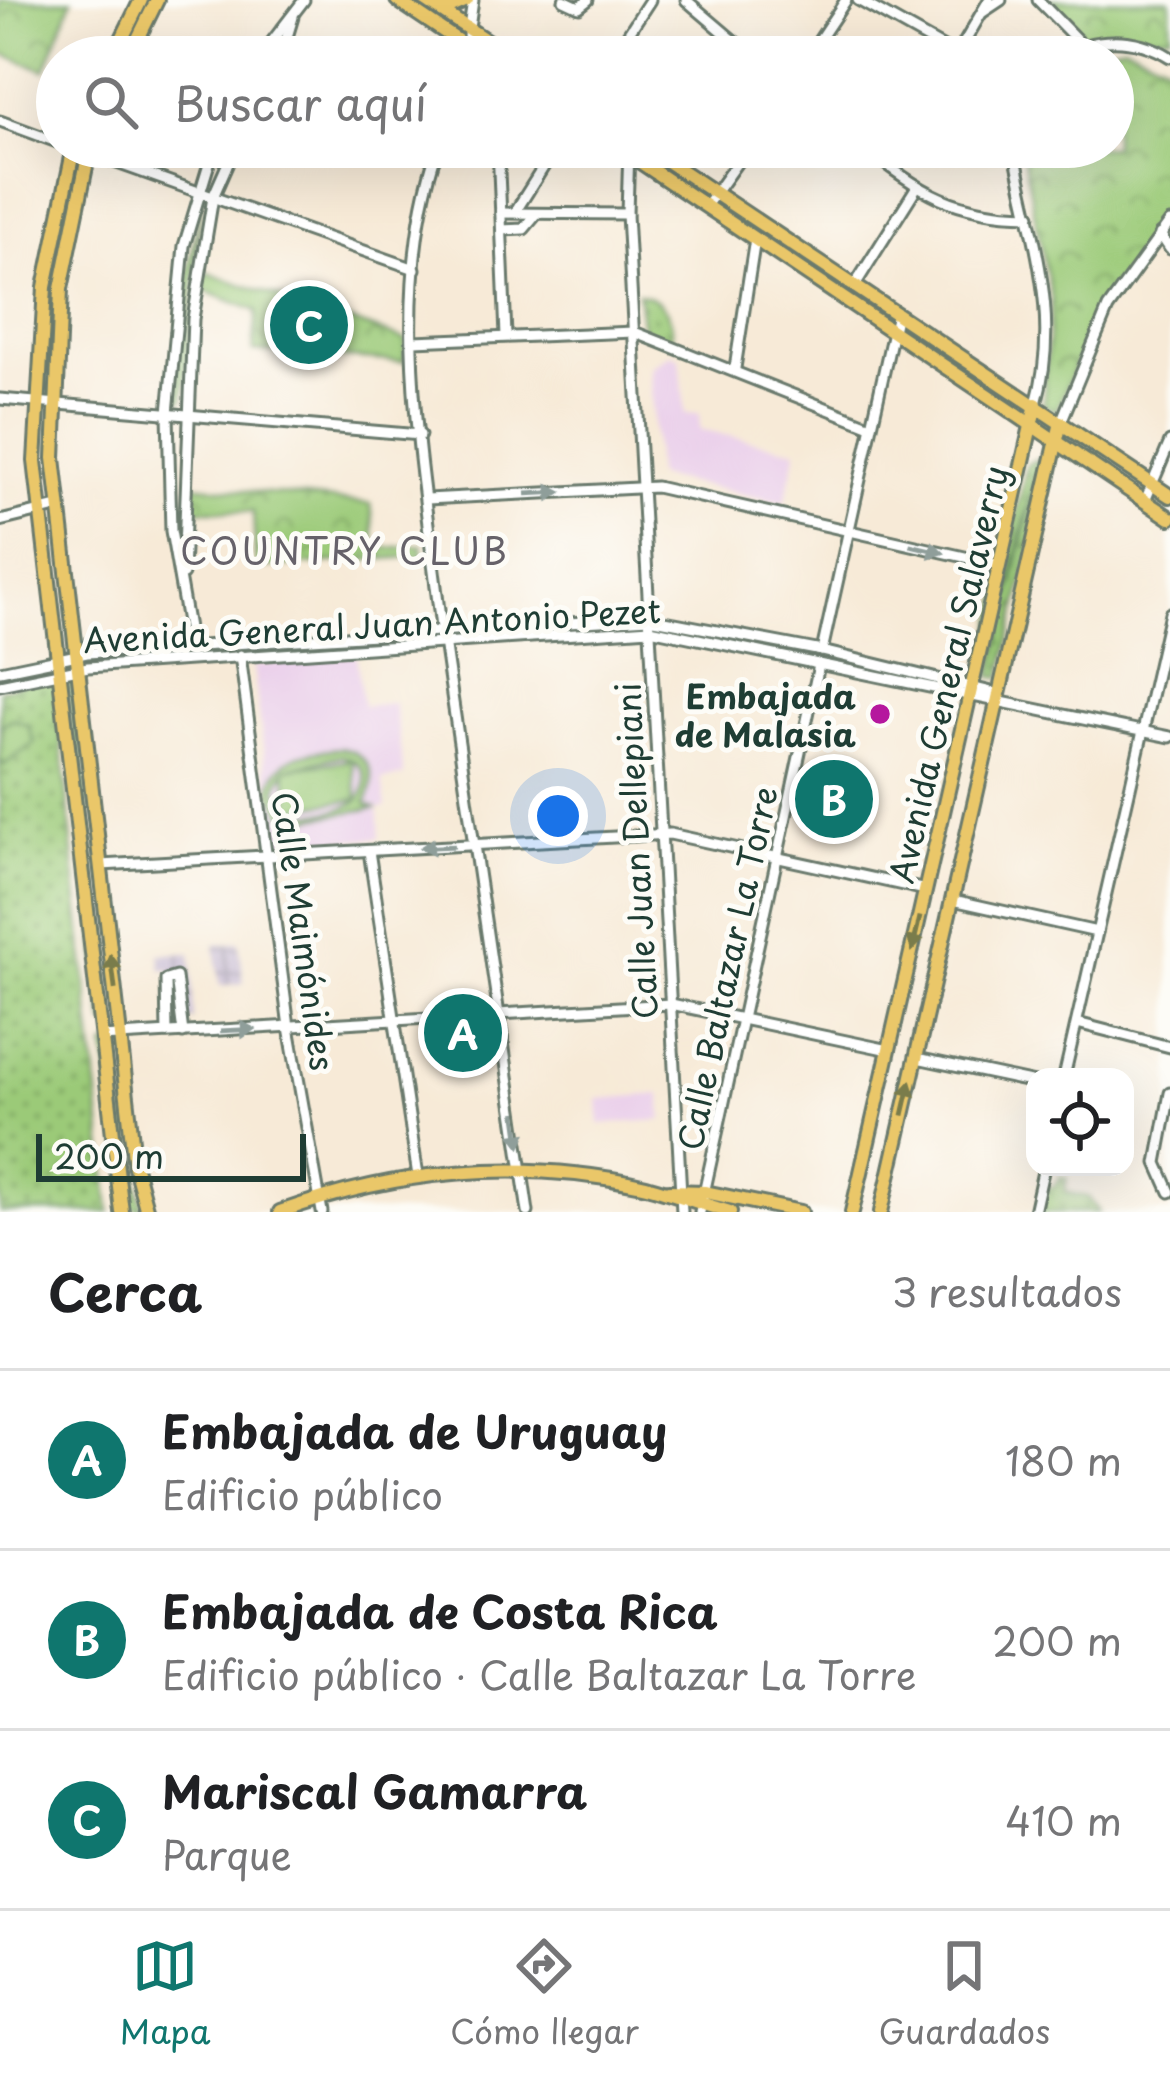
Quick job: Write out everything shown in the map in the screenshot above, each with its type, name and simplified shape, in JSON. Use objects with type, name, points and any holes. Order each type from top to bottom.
[{"type":"main road","points":[[123,36],[141,0]]},
{"type":"main road","points":[[139,36],[157,0]]},
{"type":"main road","points":[[397,0],[451,36]]},
{"type":"main road","points":[[425,0],[480,36]]},
{"type":"main road","points":[[442,11],[470,0]]},
{"type":"main road","points":[[75,168],[45,287],[35,402],[38,512],[125,1212]]},
{"type":"main road","points":[[77,168],[61,290],[54,404],[57,506],[143,1208]]},
{"type":"main road","points":[[651,168],[1170,518]]},
{"type":"main road","points":[[678,168],[1170,496]]},
{"type":"main road","points":[[787,260],[796,246]]},
{"type":"main road","name":"Avenida General Salaverry","points":[[852,1212],[1036,404]]},
{"type":"main road","name":"Avenida General Salaverry","points":[[881,1212],[1061,422]]},
{"type":"main road","points":[[1024,460],[1042,453],[1052,462]]},
{"type":"main road","points":[[280,1212],[418,1176],[524,1170],[678,1197],[730,1212]]},
{"type":"main road","points":[[702,1203],[801,1212]]},
{"type":"street","points":[[274,36],[304,0]]},
{"type":"street","points":[[468,36],[470,0]]},
{"type":"street","points":[[565,0],[579,7],[588,0]]},
{"type":"street","points":[[627,36],[650,0]]},
{"type":"street","points":[[686,0],[728,36]]},
{"type":"street","points":[[822,36],[846,0]]},
{"type":"street","points":[[858,0],[923,36]]},
{"type":"street","points":[[970,36],[988,0]]},
{"type":"street","points":[[983,12],[1001,0]]},
{"type":"street","points":[[1038,0],[1069,36]]},
{"type":"street","points":[[288,36],[293,17]]},
{"type":"street","points":[[1147,45],[1170,41]]},
{"type":"street","points":[[1134,43],[1170,56]]},
{"type":"street","points":[[0,121],[36,134]]},
{"type":"street","points":[[134,168],[415,269]]},
{"type":"street","points":[[190,645],[182,574],[171,531],[168,413],[174,311],[196,191],[205,168]]},
{"type":"street","points":[[182,574],[193,319],[213,197],[226,168]]},
{"type":"street","points":[[433,168],[415,269],[415,341],[441,628]]},
{"type":"street","points":[[499,168],[506,336]]},
{"type":"street","points":[[517,209],[543,168]]},
{"type":"street","name":"Calle Juan Dellepiani","points":[[625,168],[678,1197]]},
{"type":"street","points":[[706,206],[734,168]]},
{"type":"street","points":[[891,168],[916,188],[964,210],[1030,215]]},
{"type":"street","name":"Avenida General Salaverry","points":[[1019,168],[1044,269],[1047,310],[1036,404]]},
{"type":"street","points":[[855,285],[916,188]]},
{"type":"street","points":[[501,213],[517,209],[535,217],[627,214]]},
{"type":"street","points":[[502,230],[524,229],[535,217]]},
{"type":"street","name":"Avenida General Salaverry","points":[[1061,422],[1108,308],[1170,222]]},
{"type":"street","points":[[1160,234],[1170,249]]},
{"type":"street","points":[[735,368],[755,239]]},
{"type":"street","points":[[822,651],[897,313]]},
{"type":"street","points":[[415,341],[634,332],[735,368],[871,426]]},
{"type":"street","points":[[0,399],[420,435]]},
{"type":"street","points":[[1145,501],[1170,442]]},
{"type":"street","points":[[427,499],[644,488],[1000,566]]},
{"type":"street","points":[[0,521],[57,506]]},
{"type":"street","points":[[171,531],[186,531]]},
{"type":"street","points":[[1066,1068],[1170,613]]},
{"type":"street","name":"Avenida General Juan Antonio Pezet","points":[[0,671],[190,645],[441,628],[650,624],[822,651],[971,692]]},
{"type":"street","name":"Avenida General Juan Antonio Pezet","points":[[75,661],[240,655],[650,624],[819,665],[999,697],[1170,737]]},
{"type":"street","points":[[444,641],[528,1212]]},
{"type":"street","name":"Calle Maimónides","points":[[240,655],[289,1028],[319,1205]]},
{"type":"street","name":"Avenida General Juan Antonio Pezet","points":[[0,685],[57,663]]},
{"type":"street","name":"Calle Baltazar La Torre","points":[[702,1203],[819,665]]},
{"type":"street","points":[[101,866],[662,834],[926,890]]},
{"type":"street","points":[[369,851],[418,1176]]},
{"type":"street","points":[[953,900],[1097,932]]},
{"type":"street","points":[[167,1034],[166,980],[176,976],[183,1033]]},
{"type":"street","points":[[101,1037],[671,1004],[889,1051]]},
{"type":"street","points":[[1077,1023],[1170,1047]]},
{"type":"street","points":[[916,1058],[1026,1081]]},
{"type":"street","points":[[1170,1093],[1157,1163],[1170,1192]]},
{"type":"street","points":[[1034,1212],[1042,1176]]},
{"type":"shaded area","points":[[670,354],[680,358],[685,414],[699,413],[700,430],[797,450],[785,503],[656,476],[650,368]]},
{"type":"shaded area","points":[[356,654],[363,706],[394,703],[404,776],[382,780],[386,807],[378,809],[380,838],[281,844],[275,839],[253,666]]},
{"type":"shaded area","points":[[239,942],[244,983],[220,986],[215,945]]},
{"type":"shaded area","points":[[191,953],[194,1020],[173,1021],[171,970],[161,969],[160,954]]},
{"type":"shaded area","points":[[661,1094],[663,1120],[600,1124],[598,1099]]},
{"type":"green space","points":[[0,0],[72,0],[58,36],[36,36],[36,67],[0,53]]},
{"type":"green space","points":[[1051,0],[1170,0],[1170,34],[1082,35]]},
{"type":"green space","points":[[1134,49],[1170,65],[1170,212],[1096,316],[1056,411],[1043,404],[1052,300],[1025,168],[1134,168]]},
{"type":"green space","points":[[716,202],[886,314],[886,317],[713,205]]},
{"type":"green space","points":[[201,206],[183,399],[177,404],[180,314]]},
{"type":"green space","points":[[205,272],[406,340],[404,362],[253,351],[257,311],[202,290]]},
{"type":"green space","points":[[638,293],[666,310],[672,342],[643,330]]},
{"type":"green space","points":[[1039,458],[988,675],[983,675],[1027,464]]},
{"type":"green space","points":[[1041,459],[1050,465],[1001,678],[992,677]]},
{"type":"green space","points":[[192,485],[371,504],[376,549],[422,545],[423,556],[256,568],[253,512],[191,509]]},
{"type":"green space","points":[[47,676],[55,679],[110,1212],[0,1212],[0,690]]},
{"type":"green space","points":[[74,679],[110,1026],[104,1023],[68,685]]},
{"type":"green space","points":[[12,719],[28,725],[35,743],[4,765],[0,760],[2,725]]},
{"type":"green space","points":[[342,748],[360,756],[370,769],[372,785],[366,803],[375,808],[287,822],[270,792],[279,769],[306,753]],"holes":[[[340,756],[352,760],[285,769]],[[352,760],[364,773],[365,787],[358,801],[324,813],[293,809],[358,799]],[[285,770],[290,807],[277,789]]]},
{"type":"green space","points":[[110,1044],[142,1206],[137,1209],[130,1204],[105,1048]]},
{"type":"green space","points":[[1060,1176],[1067,1178],[1065,1192],[1088,1197],[1099,1212],[1039,1212],[1044,1189],[1055,1186]]},
{"type":"place","name":"Mariscal Gamarra","points":[[309,325]]},
{"type":"place","name":"Embajada de Malasia","points":[[880,714]]},
{"type":"place","name":"Embajada de Costa Rica","points":[[834,799]]},
{"type":"place","name":"Embajada de Uruguay","points":[[463,1033]]},
{"type":"district","name":"COUNTRY CLUB","points":[[345,550]]}]
